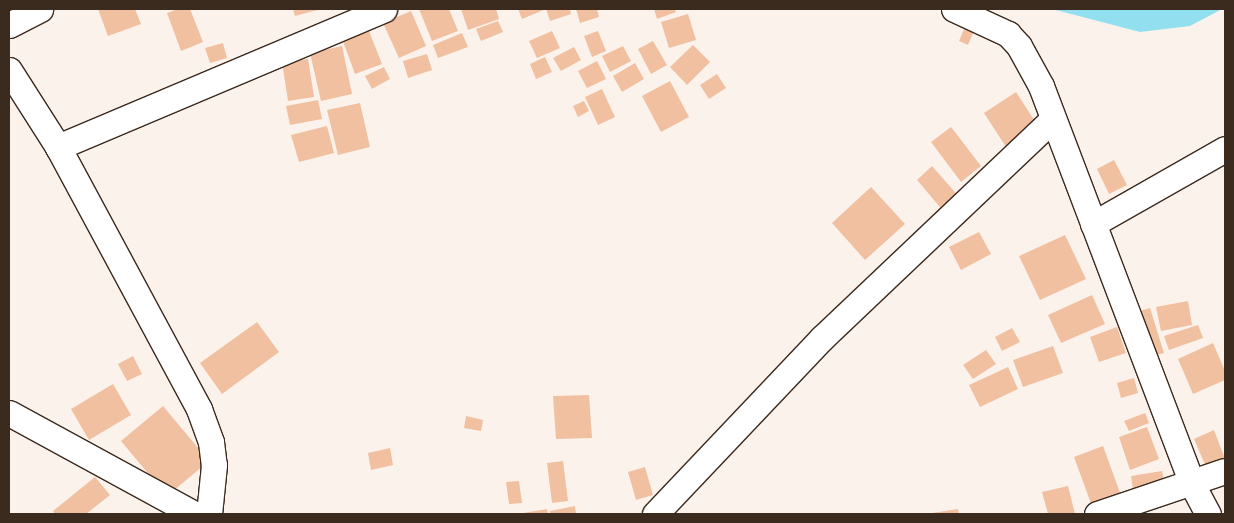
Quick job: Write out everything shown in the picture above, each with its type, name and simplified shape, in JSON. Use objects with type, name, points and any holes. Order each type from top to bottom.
[{"type":"street","points":[[9,25],[40,9]]},
{"type":"street","points":[[58,147],[384,9]]},
{"type":"street","points":[[954,9],[1008,34],[1019,46],[1041,86],[1192,484],[1208,514]]},
{"type":"street","points":[[9,70],[58,147],[199,409],[211,442],[214,466],[210,514]]},
{"type":"street","points":[[655,514],[822,338],[1053,119]]},
{"type":"street","points":[[1093,224],[1225,149]]},
{"type":"street","points":[[9,413],[194,514]]},
{"type":"street","points":[[1097,514],[1192,484],[1225,471]]},
{"type":"water","points":[[1052,9],[1222,9],[1190,26],[1140,32]]},
{"type":"building","points":[[98,9],[135,9],[141,24],[108,36]]},
{"type":"building","points":[[178,9],[190,9],[203,42],[181,51],[167,13]]},
{"type":"building","points":[[293,9],[321,9],[295,16]]},
{"type":"building","points":[[419,9],[449,9],[458,31],[432,41]]},
{"type":"building","points":[[461,9],[496,9],[499,19],[468,30]]},
{"type":"building","points":[[518,9],[546,9],[522,19]]},
{"type":"building","points":[[546,9],[570,9],[571,14],[550,21]]},
{"type":"building","points":[[576,9],[597,9],[599,17],[580,23]]},
{"type":"building","points":[[654,9],[674,9],[676,12],[657,19]]},
{"type":"building","points":[[411,11],[426,46],[399,58],[383,23]]},
{"type":"building","points":[[688,14],[696,40],[669,48],[661,22]]},
{"type":"building","points":[[498,21],[503,32],[481,41],[476,29]]},
{"type":"building","points":[[367,26],[382,64],[355,74],[341,36]]},
{"type":"building","points":[[965,27],[974,31],[968,45],[959,41]]},
{"type":"building","points":[[552,31],[560,48],[537,58],[529,41]]},
{"type":"building","points":[[598,31],[606,51],[592,57],[584,36]]},
{"type":"building","points":[[462,33],[468,47],[438,58],[433,45]]},
{"type":"building","points":[[653,41],[667,65],[651,74],[638,49]]},
{"type":"building","points":[[223,43],[227,58],[210,63],[205,48]]},
{"type":"building","points":[[693,45],[710,62],[687,85],[670,67]]},
{"type":"building","points":[[342,46],[352,94],[321,101],[310,53]]},
{"type":"building","points":[[623,46],[631,61],[610,72],[602,56]]},
{"type":"building","points":[[574,47],[581,60],[561,71],[553,58]]},
{"type":"building","points":[[427,54],[432,70],[408,78],[403,61]]},
{"type":"building","points":[[545,57],[552,72],[536,79],[530,64]]},
{"type":"building","points":[[308,59],[314,97],[288,101],[282,62]]},
{"type":"building","points":[[597,61],[606,79],[587,88],[578,71]]},
{"type":"building","points":[[635,63],[644,79],[622,92],[613,76]]},
{"type":"building","points":[[384,67],[390,79],[372,89],[365,76]]},
{"type":"building","points":[[717,74],[726,88],[709,99],[700,85]]},
{"type":"building","points":[[670,81],[689,117],[661,132],[642,96]]},
{"type":"building","points":[[602,89],[615,117],[598,125],[585,97]]},
{"type":"building","points":[[1016,92],[1040,129],[1008,150],[984,113]]},
{"type":"building","points":[[318,100],[322,119],[290,125],[286,106]]},
{"type":"building","points":[[584,101],[589,111],[578,117],[573,106]]},
{"type":"building","points":[[360,103],[370,147],[338,155],[327,110]]},
{"type":"building","points":[[327,126],[334,153],[299,162],[291,135]]},
{"type":"building","points":[[951,127],[981,166],[961,182],[931,142]]},
{"type":"building","points":[[1114,160],[1127,185],[1109,194],[1097,169]]},
{"type":"building","points":[[932,166],[961,199],[945,213],[917,180]]},
{"type":"building","points":[[871,187],[905,224],[865,260],[832,223]]},
{"type":"building","points":[[979,232],[991,254],[961,270],[949,247]]},
{"type":"building","points":[[1065,235],[1086,279],[1040,300],[1019,256]]},
{"type":"building","points":[[1092,295],[1105,324],[1061,343],[1048,315]]},
{"type":"building","points":[[1188,301],[1192,325],[1161,331],[1156,307]]},
{"type":"building","points":[[1150,308],[1164,353],[1153,356],[1140,311]]},
{"type":"building","points":[[257,322],[279,352],[222,394],[200,363]]},
{"type":"building","points":[[1198,325],[1203,338],[1169,350],[1164,336]]},
{"type":"building","points":[[1117,327],[1126,353],[1099,362],[1090,337]]},
{"type":"building","points":[[1012,328],[1020,342],[1002,351],[995,337]]},
{"type":"building","points":[[1213,343],[1225,371],[1225,380],[1193,394],[1178,359]]},
{"type":"building","points":[[1053,346],[1063,373],[1023,387],[1013,360]]},
{"type":"building","points":[[986,350],[996,364],[973,379],[963,365]]},
{"type":"building","points":[[133,356],[142,374],[127,381],[118,364]]},
{"type":"building","points":[[1008,367],[1018,389],[980,407],[969,385]]},
{"type":"building","points":[[1134,378],[1138,393],[1121,398],[1117,383]]},
{"type":"building","points":[[113,384],[131,415],[89,440],[71,409]]},
{"type":"building","points":[[589,395],[592,438],[556,439],[553,396]]},
{"type":"building","points":[[163,406],[209,461],[167,496],[121,441]]},
{"type":"building","points":[[1145,413],[1149,423],[1129,431],[1124,421]]},
{"type":"building","points":[[466,416],[483,420],[481,431],[464,428]]},
{"type":"building","points":[[1147,427],[1159,459],[1130,470],[1119,437]]},
{"type":"building","points":[[1214,430],[1225,459],[1206,467],[1194,439]]},
{"type":"building","points":[[1103,446],[1122,498],[1093,509],[1074,457]]},
{"type":"building","points":[[390,448],[393,465],[371,470],[368,453]]},
{"type":"building","points":[[563,461],[568,501],[552,503],[547,463]]},
{"type":"building","points":[[645,467],[653,495],[636,500],[628,472]]},
{"type":"building","points":[[1162,471],[1165,485],[1133,490],[1131,476]]},
{"type":"building","points":[[95,477],[110,495],[86,514],[55,514],[53,511]]},
{"type":"building","points":[[519,481],[522,503],[509,504],[506,482]]},
{"type":"building","points":[[1068,486],[1075,514],[1048,514],[1042,492]]},
{"type":"building","points":[[575,506],[576,514],[550,514],[550,511]]},
{"type":"building","points":[[547,509],[548,514],[523,514],[523,513]]},
{"type":"building","points":[[958,509],[959,514],[932,514],[932,513]]}]
